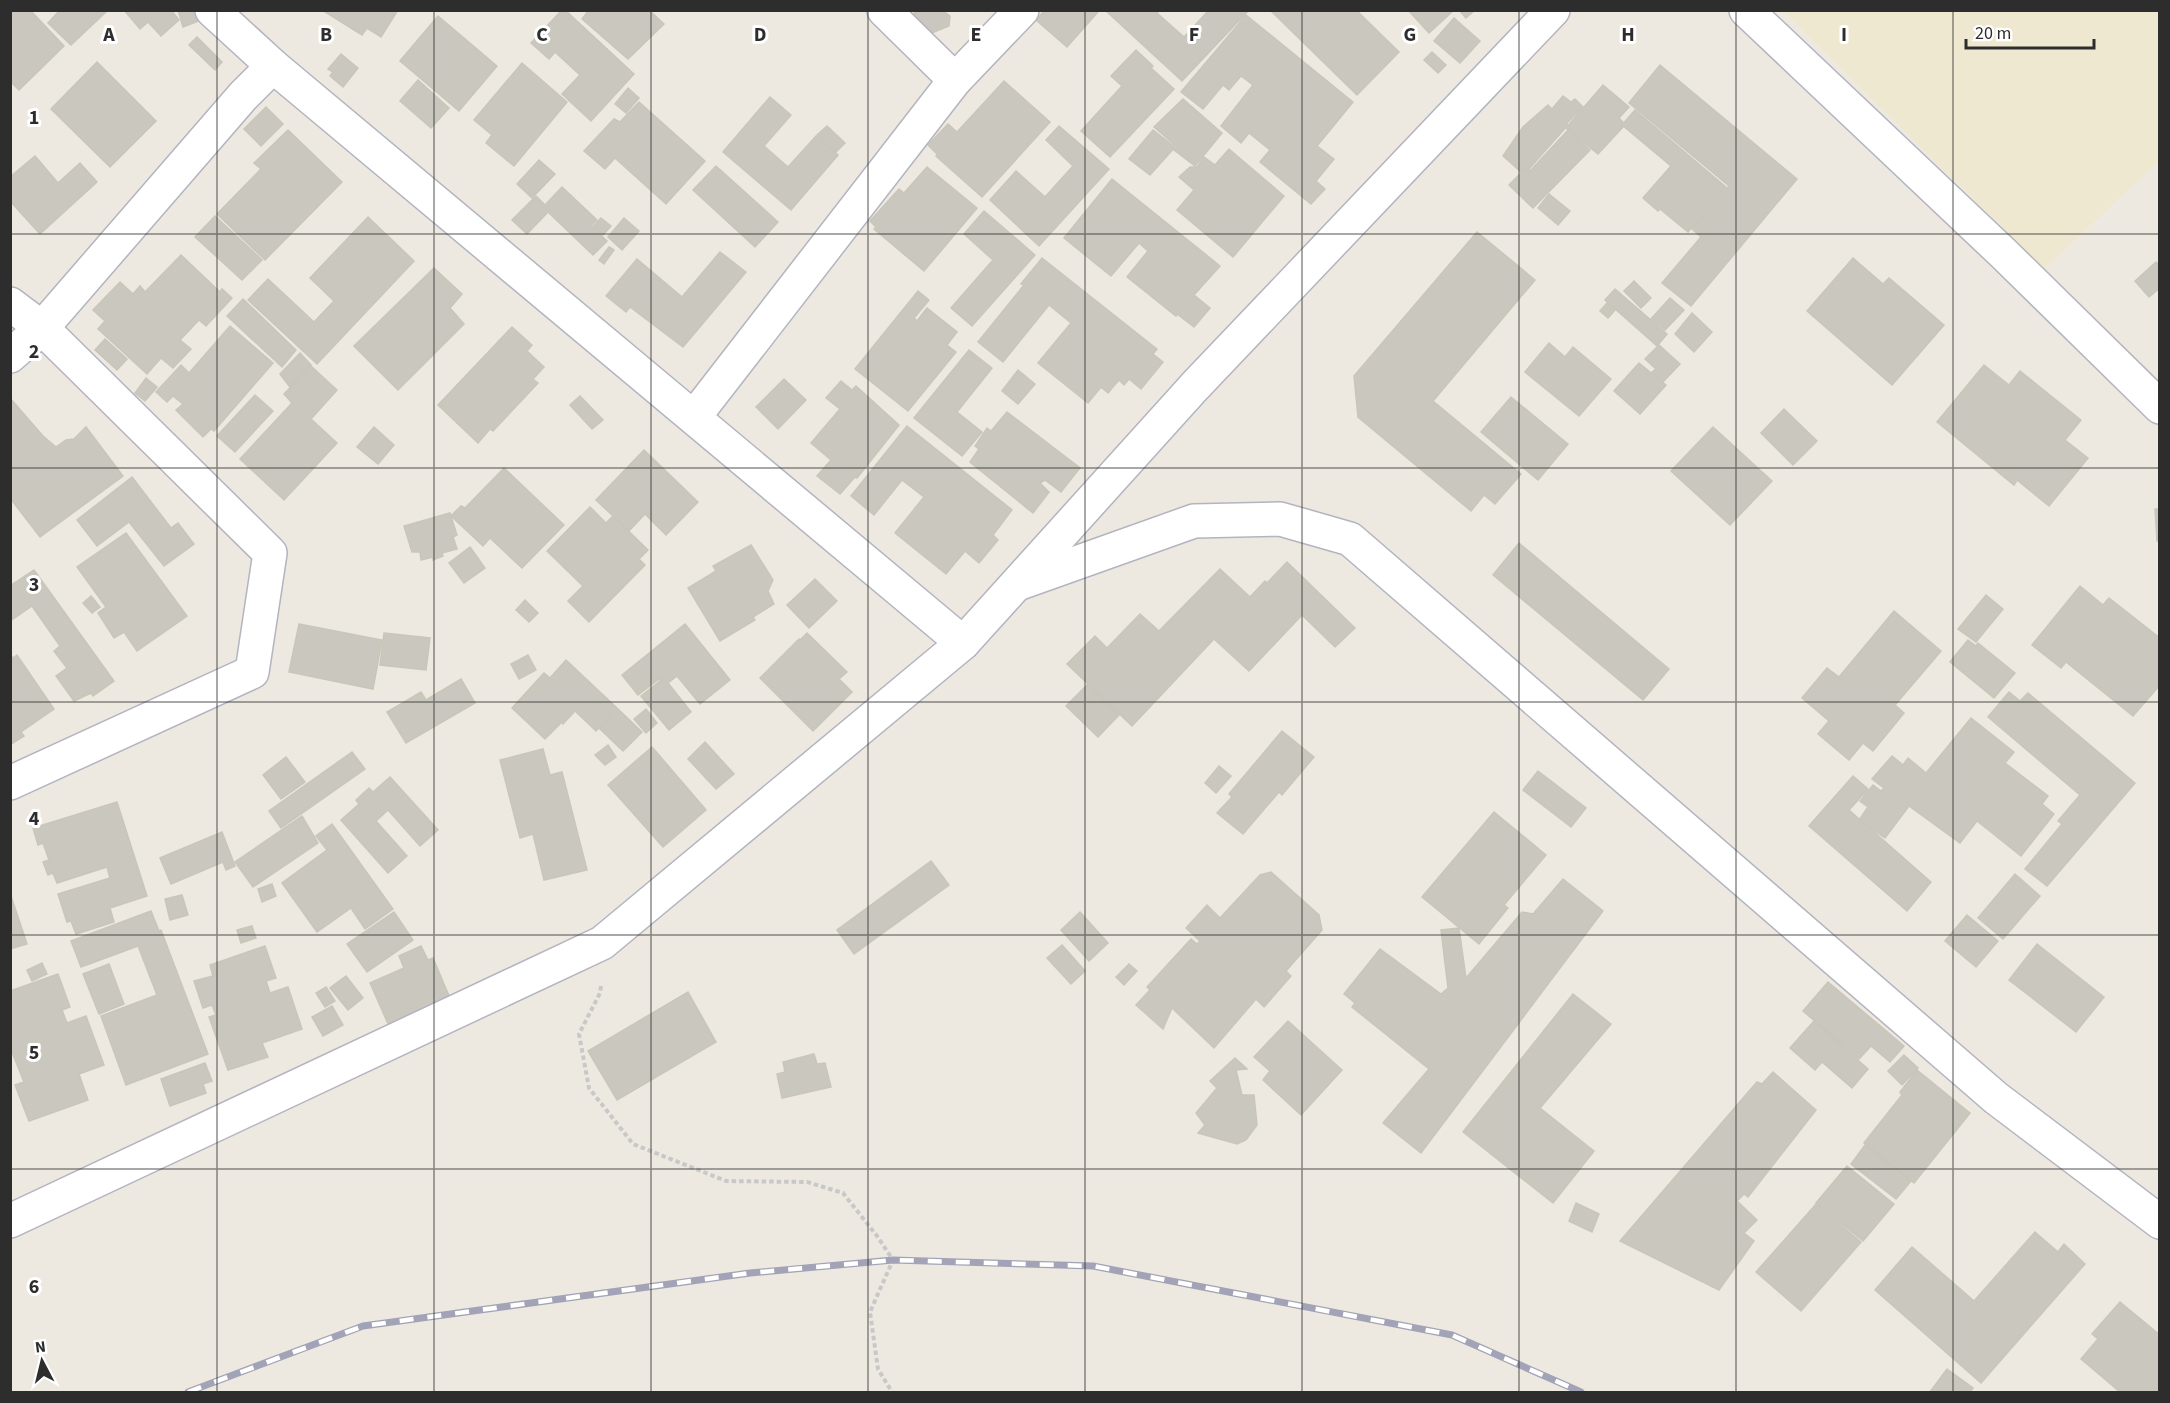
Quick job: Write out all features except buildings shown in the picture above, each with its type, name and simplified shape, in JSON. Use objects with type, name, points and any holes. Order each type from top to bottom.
[{"type":"street","points":[[212,10],[273,66],[963,643]]},
{"type":"street","points":[[884,10],[954,80]]},
{"type":"street","points":[[693,417],[954,80],[1022,10]]},
{"type":"street","points":[[10,1221],[602,943],[963,643],[1195,386],[1553,10]]},
{"type":"street","points":[[1746,10],[2004,254],[2160,407]]},
{"type":"street","points":[[10,356],[42,328],[243,96],[273,66]]},
{"type":"street","points":[[10,304],[42,328],[270,553],[252,672],[10,783]]},
{"type":"street","points":[[1016,585],[1194,521],[1280,519],[1350,539],[1996,1098],[2160,1222]]},
{"type":"path","points":[[602,943],[604,972],[600,993],[579,1034],[589,1088],[633,1144],[726,1180],[807,1182],[843,1193],[893,1260],[870,1312],[878,1369],[892,1392]]},
{"type":"shaded area","points":[[1783,11],[2159,11],[2159,161],[2044,269]]},
{"type":"railway","points":[[188,1392],[363,1326],[750,1273],[893,1260],[1093,1266],[1452,1335],[1581,1392]]}]
